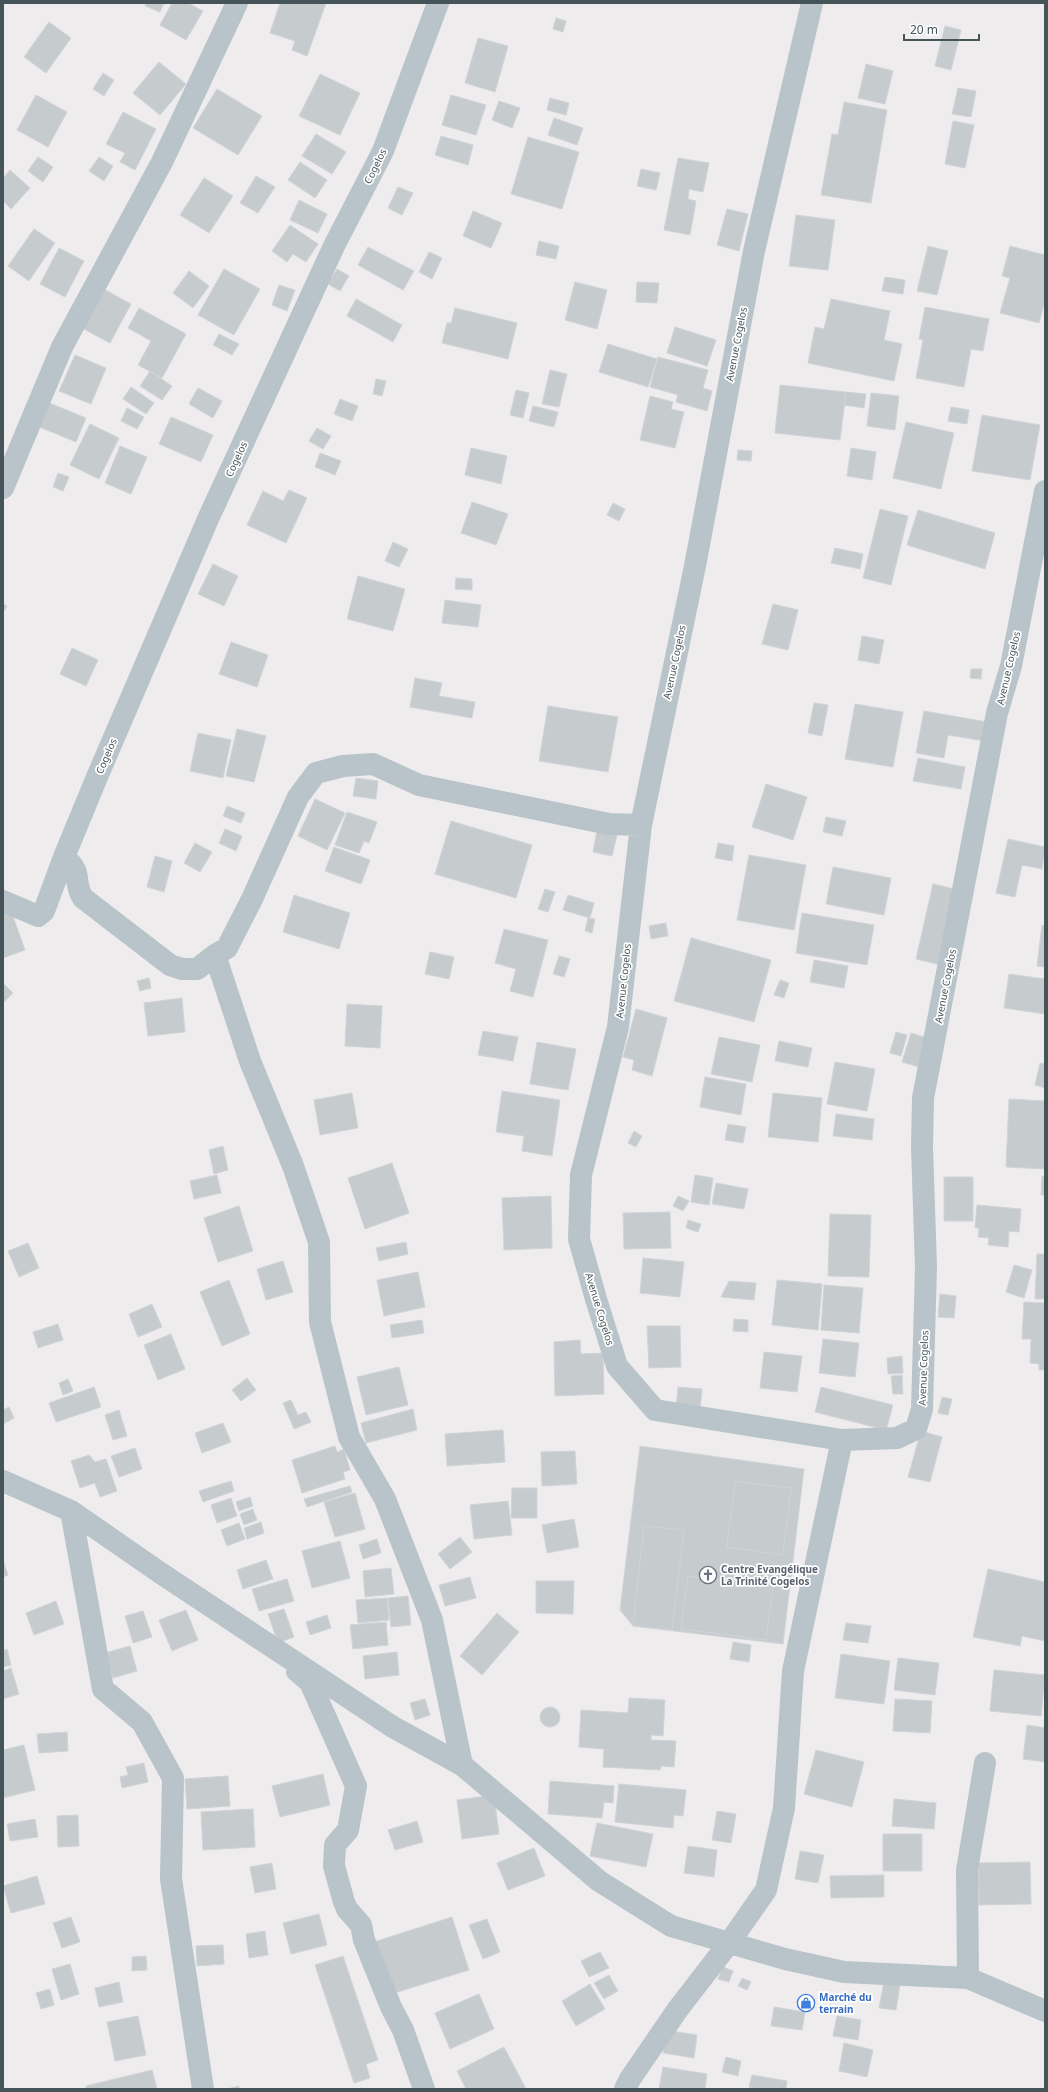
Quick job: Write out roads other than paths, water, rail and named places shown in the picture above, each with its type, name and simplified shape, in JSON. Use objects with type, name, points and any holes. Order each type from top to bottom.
[{"type":"street","points":[[3,488],[62,347],[162,162],[237,3]]},
{"type":"street","name":"Cogelos","points":[[3,901],[38,916],[44,911],[64,857],[208,519],[334,246],[383,151],[438,3]]},
{"type":"street","name":"Avenue Cogelos","points":[[812,3],[754,251],[696,566],[641,825],[618,1026],[581,1175],[579,1239],[618,1366],[655,1410],[842,1440],[897,1438],[916,1429],[922,1409],[926,1267],[922,1148],[924,1098],[998,713],[1011,666],[1045,491]]},
{"type":"street","points":[[64,857],[75,867],[83,898],[170,965],[182,969],[198,969],[214,955],[227,948],[298,797],[316,773],[343,766],[373,764],[419,785],[609,824],[641,825]]},
{"type":"street","points":[[214,955],[250,1061],[293,1166],[319,1242],[320,1322],[349,1438],[385,1499],[432,1620],[462,1765]]},
{"type":"street","points":[[625,2089],[630,2079],[678,2009],[729,1943],[766,1890],[784,1808],[793,1671],[842,1440]]},
{"type":"street","points":[[3,1481],[71,1511],[266,1644],[393,1727],[462,1765],[599,1881],[671,1926],[784,1959],[844,1972],[968,1978],[1045,2011]]},
{"type":"street","points":[[71,1511],[103,1689],[142,1722],[172,1778],[171,1880],[203,2089]]},
{"type":"street","points":[[266,1644],[310,1682],[356,1786],[348,1830],[335,1845],[334,1866],[344,1902],[347,1909],[361,1925],[364,1940],[391,2007],[403,2030],[424,2089]]},
{"type":"street","points":[[968,1978],[967,1870],[985,1763]]},
{"type":"place","name":"Centre Evangélique La Trinité Cogelos","points":[[708,1575]]},
{"type":"place","name":"Marché du terrain","points":[[806,2003]]}]
